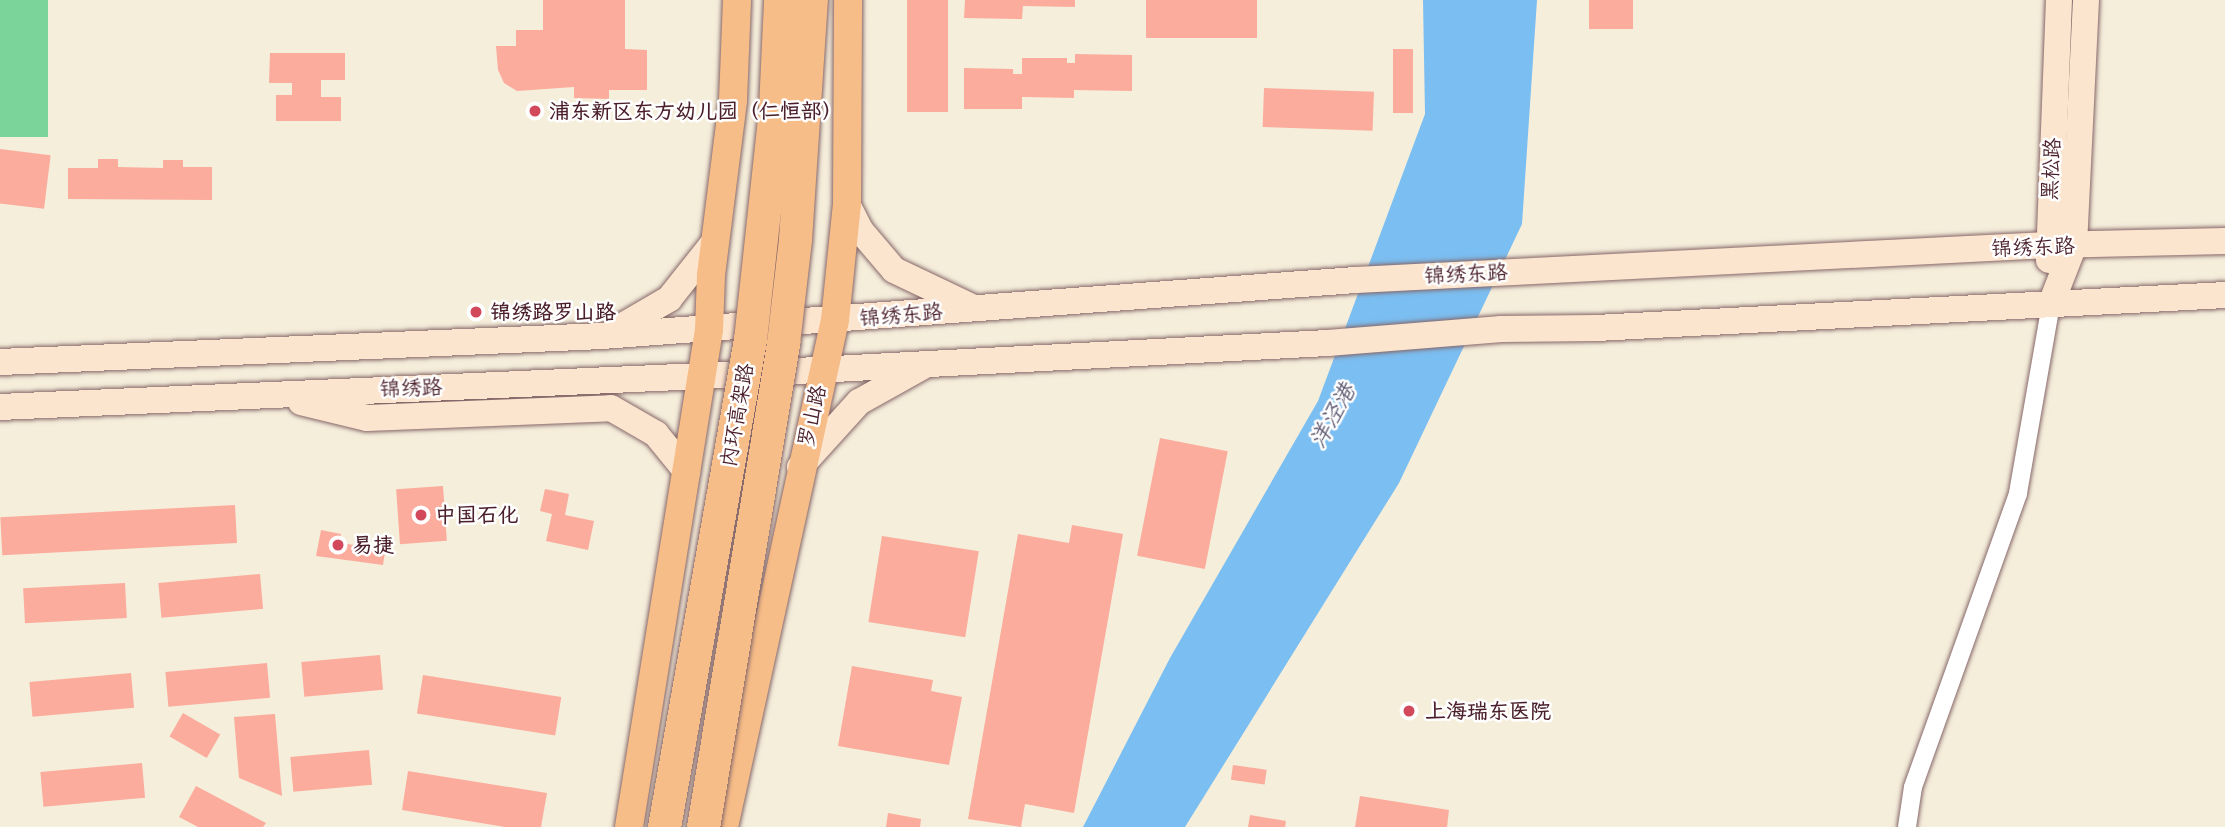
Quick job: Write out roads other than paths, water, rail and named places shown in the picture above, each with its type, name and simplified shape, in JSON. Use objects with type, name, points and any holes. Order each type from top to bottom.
[{"type":"highway","name":"内环高架路","points":[[664,827],[750,340],[775,108],[780,0]]},
{"type":"highway","name":"内环高架路","points":[[703,827],[780,370],[795,240],[811,0]]},
{"type":"main road","points":[[629,827],[709,330],[715,241],[733,100],[737,0]]},
{"type":"main road","name":"罗山路","points":[[724,827],[800,467],[835,320],[846,204],[848,0]]},
{"type":"main road","name":"黑松路","points":[[2052,304],[2048,245],[2059,0]]},
{"type":"main road","points":[[2052,304],[2074,246],[2086,0]]},
{"type":"main road","points":[[846,204],[860,230],[894,270],[977,309]]},
{"type":"main road","points":[[603,337],[641,319],[669,299],[715,241]]},
{"type":"main road","name":"锦绣东路","points":[[709,330],[1356,280],[2048,245],[2225,241]]},
{"type":"main road","points":[[823,369],[1328,343],[1502,328],[1596,328],[2225,295]]},
{"type":"main road","name":"锦绣路","points":[[0,362],[603,337],[709,330]]},
{"type":"main road","points":[[800,467],[859,402],[929,363]]},
{"type":"main road","name":"锦绣路","points":[[0,407],[823,369]]},
{"type":"main road","points":[[268,395],[367,418],[611,408],[656,434],[687,472]]},
{"type":"street","name":"黑松路","points":[[1907,827],[1913,787],[2018,493],[2049,338],[2052,304]]},
{"type":"water","name":"洋泾港","points":[[1423,0],[1537,0],[1522,224],[1399,483],[1185,827],[1083,827],[1170,658],[1318,401],[1425,114]]},
{"type":"place","name":"浦东新区东方幼儿园（仁恒部）","points":[[535,111]]},
{"type":"place","name":"锦绣路罗山路","points":[[476,312]]},
{"type":"place","name":"中国石化","points":[[421,515]]},
{"type":"place","name":"易捷","points":[[338,545]]},
{"type":"place","name":"上海瑞东医院","points":[[1409,711]]}]
